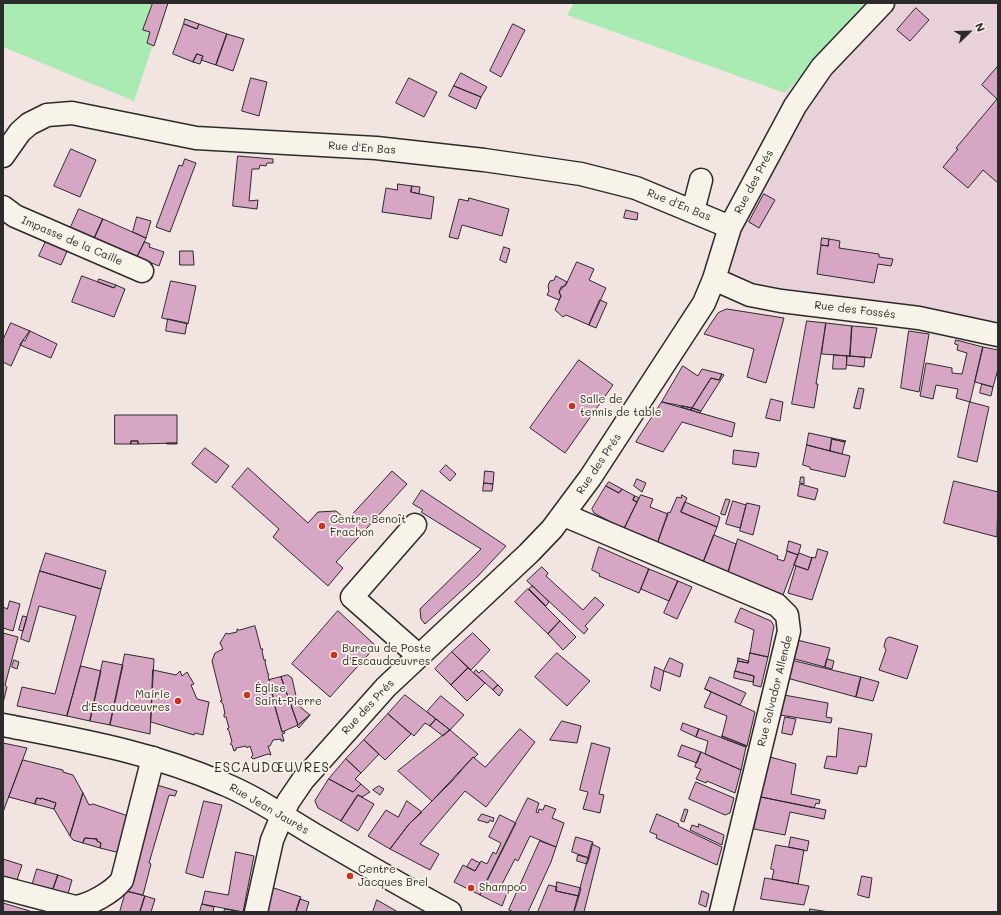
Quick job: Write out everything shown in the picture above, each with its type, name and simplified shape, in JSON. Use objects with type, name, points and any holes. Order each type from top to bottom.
[{"type":"street","name":"Rue des Prés","points":[[256,912],[267,854],[282,815],[296,790],[314,766],[372,702],[529,553],[564,515],[701,309],[714,279],[730,227],[802,93],[832,56],[884,3]]},
{"type":"street","name":"Rue d'En Bas","points":[[3,156],[20,132],[29,124],[47,115],[72,112],[196,138],[396,150],[573,173],[636,188],[730,227]]},
{"type":"street","points":[[693,211],[701,180]]},
{"type":"street","name":"Impasse de la Caille","points":[[3,207],[15,216],[142,271]]},
{"type":"street","name":"Rue des Fossés","points":[[714,279],[750,295],[919,318],[998,335]]},
{"type":"street","name":"Rue Salvador Allende","points":[[564,515],[777,605],[787,614],[789,631],[721,912]]},
{"type":"street","points":[[415,525],[352,597],[419,656]]},
{"type":"street","name":"Rue Jean Jaurès","points":[[3,724],[107,745],[153,758],[224,784],[282,815],[450,912]]},
{"type":"street","points":[[3,888],[75,907],[86,904],[116,887],[122,880],[153,758]]},
{"type":"shaded area","points":[[873,3],[998,3],[998,325],[722,295],[731,236],[786,93]]},
{"type":"green space","points":[[3,3],[167,3],[134,101],[3,47]]},
{"type":"green space","points":[[574,3],[873,3],[785,93],[567,15]]},
{"type":"building","points":[[153,3],[168,3],[154,46],[147,43],[150,32],[143,30]]},
{"type":"building","points":[[916,8],[929,20],[910,41],[897,30]]},
{"type":"building","points":[[185,19],[199,24],[197,29],[184,24]]},
{"type":"building","points":[[184,24],[197,29],[199,24],[227,34],[216,65],[201,60],[203,56],[197,54],[193,62],[173,54]]},
{"type":"building","points":[[513,24],[525,30],[501,77],[490,71]]},
{"type":"building","points":[[227,34],[244,39],[233,71],[216,65]]},
{"type":"building","points":[[197,54],[203,56],[200,64],[193,62]]},
{"type":"building","points":[[998,66],[998,183],[983,170],[968,188],[943,167],[958,149],[956,148],[997,99],[982,85]]},
{"type":"building","points":[[461,73],[487,87],[481,97],[454,86]]},
{"type":"building","points":[[251,78],[267,82],[259,116],[242,111]]},
{"type":"building","points":[[409,78],[437,92],[424,117],[396,103]]},
{"type":"building","points":[[454,86],[481,97],[476,109],[449,96]]},
{"type":"building","points":[[71,149],[96,160],[80,197],[54,186]]},
{"type":"building","points":[[238,156],[273,159],[273,163],[267,163],[266,166],[260,165],[259,169],[252,169],[249,201],[258,200],[257,209],[233,206]]},
{"type":"building","points":[[185,159],[196,163],[170,232],[156,227],[179,165],[182,166]]},
{"type":"building","points":[[398,184],[412,186],[411,192],[434,197],[431,219],[382,212],[386,188],[397,190]]},
{"type":"building","points":[[412,186],[420,187],[419,194],[411,192]]},
{"type":"building","points":[[764,194],[775,200],[759,228],[749,222]]},
{"type":"building","points":[[469,198],[509,209],[502,236],[462,225],[458,239],[449,237],[459,199],[468,201]]},
{"type":"building","points":[[79,209],[103,219],[94,239],[70,229]]},
{"type":"building","points":[[626,210],[638,213],[637,220],[624,218]]},
{"type":"building","points":[[137,217],[151,221],[146,238],[133,232]]},
{"type":"building","points":[[103,219],[146,238],[137,257],[94,239]]},
{"type":"building","points":[[822,238],[829,239],[828,246],[821,245]]},
{"type":"building","points":[[47,239],[68,249],[61,265],[39,256]]},
{"type":"building","points":[[829,239],[840,241],[839,248],[879,254],[879,257],[893,259],[891,266],[878,264],[874,283],[817,274],[821,245],[828,246]]},
{"type":"building","points":[[145,242],[150,244],[149,247],[164,252],[159,266],[137,257]]},
{"type":"building","points":[[504,247],[510,249],[506,263],[500,260]]},
{"type":"building","points":[[180,251],[193,251],[194,265],[180,265]]},
{"type":"building","points":[[577,262],[594,269],[589,280],[606,288],[589,325],[566,315],[563,317],[555,310],[561,296],[559,292],[561,287],[565,286]]},
{"type":"building","points":[[82,276],[114,288],[116,285],[125,289],[114,317],[72,302]]},
{"type":"building","points":[[556,276],[567,282],[559,292],[561,296],[559,300],[547,295],[550,281],[554,280]]},
{"type":"building","points":[[99,279],[116,285],[114,288],[98,282]]},
{"type":"building","points":[[171,281],[196,286],[188,324],[162,318]]},
{"type":"building","points":[[600,300],[607,303],[596,328],[589,325]]},
{"type":"building","points":[[727,309],[784,318],[766,383],[747,377],[754,349],[704,334],[718,313]]},
{"type":"building","points":[[168,319],[187,323],[185,334],[166,331]]},
{"type":"building","points":[[807,321],[826,323],[816,384],[818,384],[814,408],[792,404]]},
{"type":"building","points":[[11,323],[30,331],[25,341],[23,340],[11,366],[3,362],[3,340]]},
{"type":"building","points":[[826,323],[852,326],[850,356],[822,354]]},
{"type":"building","points":[[852,326],[877,328],[871,358],[850,356]]},
{"type":"building","points":[[30,331],[57,344],[51,358],[20,345]]},
{"type":"building","points":[[909,331],[929,334],[919,392],[901,388]]},
{"type":"building","points":[[956,340],[983,347],[970,402],[956,398],[958,389],[936,385],[933,399],[920,396],[926,363],[952,368],[952,373],[962,374],[967,353],[957,350],[958,345],[955,344]]},
{"type":"building","points":[[983,347],[998,350],[998,369],[993,387],[975,382]]},
{"type":"building","points":[[834,355],[847,356],[846,369],[833,369]]},
{"type":"building","points":[[847,356],[865,357],[864,367],[847,365]]},
{"type":"building","name":"Salle de tennis de table","points":[[579,360],[613,385],[565,453],[530,428]]},
{"type":"building","points":[[683,366],[698,376],[702,369],[722,374],[719,380],[711,378],[692,408],[662,402]]},
{"type":"building","points":[[722,374],[724,375],[701,411],[692,408],[711,378],[719,380]]},
{"type":"building","points":[[982,384],[993,387],[991,396],[980,393]]},
{"type":"building","points":[[859,388],[864,389],[860,409],[854,408]]},
{"type":"building","points":[[771,399],[783,402],[780,421],[766,418]]},
{"type":"building","points":[[662,402],[735,423],[732,437],[682,422],[663,452],[636,442]]},
{"type":"building","points":[[970,402],[989,407],[977,462],[958,457]]},
{"type":"building","points":[[681,407],[692,408],[691,410]]},
{"type":"building","points":[[692,408],[701,411],[700,413],[691,410]]},
{"type":"building","points":[[115,415],[177,415],[177,443],[138,444],[138,441],[131,441],[131,444],[115,444]]},
{"type":"building","points":[[809,433],[832,438],[830,451],[807,445]]},
{"type":"building","points":[[832,438],[846,441],[845,442]]},
{"type":"building","points":[[832,439],[845,442],[842,454],[830,451]]},
{"type":"building","points":[[131,441],[138,441],[138,444],[131,444]]},
{"type":"building","points":[[807,445],[850,456],[845,477],[810,469],[810,467],[803,465]]},
{"type":"building","points":[[205,448],[229,466],[216,483],[192,464]]},
{"type":"building","points":[[734,450],[759,453],[756,467],[733,464]]},
{"type":"building","points":[[446,465],[456,474],[450,481],[440,472]]},
{"type":"building","name":"Centre Benoît Frachon","points":[[248,468],[308,523],[318,512],[336,511],[347,520],[392,471],[407,484],[336,562],[343,568],[328,586],[273,537],[279,529],[232,487]]},
{"type":"building","points":[[485,471],[494,472],[493,484],[484,483]]},
{"type":"building","points":[[801,477],[804,477],[804,484],[800,483]]},
{"type":"building","points":[[637,479],[646,483],[642,492],[634,486]]},
{"type":"building","points":[[954,481],[998,492],[997,537],[944,523]]},
{"type":"building","points":[[609,482],[622,489],[619,493],[606,486]]},
{"type":"building","points":[[484,483],[493,484],[492,491],[483,491]]},
{"type":"building","points":[[800,484],[818,489],[815,500],[798,496]]},
{"type":"building","points":[[606,486],[619,493],[622,489],[635,496],[633,500],[637,502],[624,529],[594,513],[592,509]]},
{"type":"building","points":[[422,490],[506,546],[478,576],[425,624],[421,619],[420,609],[481,549],[421,512],[423,510],[413,504]]},
{"type":"building","points":[[641,495],[653,499],[650,507],[668,514],[657,544],[624,529]]},
{"type":"building","points":[[682,495],[687,498],[681,512],[717,527],[703,563],[657,544],[668,512],[670,513],[677,497],[681,498]]},
{"type":"building","points":[[635,496],[639,498],[637,502],[633,500]]},
{"type":"building","points":[[726,499],[730,500],[725,515],[721,514]]},
{"type":"building","points":[[733,501],[746,505],[740,528],[726,524]]},
{"type":"building","points":[[685,502],[720,517],[717,527],[681,512]]},
{"type":"building","points":[[747,503],[760,506],[753,535],[740,531]]},
{"type":"building","points":[[714,535],[736,544],[728,573],[703,563]]},
{"type":"building","points":[[738,539],[778,556],[777,559],[784,561],[787,551],[798,555],[783,595],[728,573]]},
{"type":"building","points":[[789,541],[801,545],[798,555],[787,551]]},
{"type":"building","points":[[599,547],[649,569],[639,593],[599,576],[600,574],[592,570]]},
{"type":"building","points":[[818,549],[828,552],[812,600],[788,593],[796,566],[808,570],[812,557],[815,558]]},
{"type":"building","points":[[46,553],[106,571],[101,589],[40,571]]},
{"type":"building","points":[[799,553],[812,558],[808,570],[794,565]]},
{"type":"building","points":[[542,567],[548,573],[546,576],[583,610],[595,597],[604,605],[585,626],[588,629],[584,634],[527,581]]},
{"type":"building","points":[[649,569],[678,581],[669,601],[641,589]]},
{"type":"building","points":[[40,571],[101,589],[67,716],[17,706],[22,687],[55,694],[76,616],[39,606],[29,642],[21,639]]},
{"type":"building","points":[[678,581],[692,587],[677,619],[664,613]]},
{"type":"building","points":[[533,586],[549,602],[546,606],[529,589]]},
{"type":"building","points":[[528,589],[560,621],[548,634],[515,602]]},
{"type":"building","points":[[10,601],[20,604],[13,631],[3,628],[3,607],[7,609]]},
{"type":"building","points":[[741,608],[771,621],[774,626],[768,657],[750,653],[754,630],[735,622]]},
{"type":"building","name":"Bureau de Poste d'Escaudœuvres","points":[[338,611],[376,646],[330,697],[292,664]]},
{"type":"building","points":[[23,616],[27,617],[23,631],[19,630]]},
{"type":"building","points":[[560,621],[576,637],[563,650],[548,634]]},
{"type":"building","name":"Église Saint-Pierre","points":[[255,626],[261,649],[263,649],[264,660],[266,660],[265,662],[271,686],[273,686],[271,689],[274,701],[276,701],[274,703],[282,732],[284,731],[285,733],[282,734],[284,741],[281,741],[281,739],[273,740],[270,746],[268,746],[271,755],[268,754],[253,759],[251,757],[253,755],[250,746],[247,748],[246,746],[236,748],[234,751],[232,745],[230,744],[232,742],[227,729],[229,728],[226,717],[224,717],[225,714],[223,704],[220,701],[222,701],[212,661],[215,653],[223,649],[220,643],[226,633],[237,632],[237,629],[239,630]]},
{"type":"building","points":[[3,633],[18,637],[5,685],[7,687],[3,703]]},
{"type":"building","points":[[473,633],[490,650],[471,670],[452,652]]},
{"type":"building","points":[[890,637],[918,646],[907,679],[879,670],[886,650],[884,646],[886,639]]},
{"type":"building","points":[[797,640],[830,648],[825,667],[791,658]]},
{"type":"building","points":[[452,652],[468,668],[451,685],[435,669]]},
{"type":"building","points":[[557,653],[590,681],[567,706],[535,677]]},
{"type":"building","points":[[750,653],[768,657],[761,687],[753,685],[754,676],[735,671],[738,661],[748,663]]},
{"type":"building","points":[[125,654],[154,659],[150,734],[110,725]]},
{"type":"building","points":[[670,658],[683,664],[680,677],[664,671]]},
{"type":"building","points":[[738,658],[748,661],[748,663],[738,661]]},
{"type":"building","points":[[827,659],[834,661],[832,669],[825,667]]},
{"type":"building","points":[[14,660],[19,662],[17,669],[12,667]]},
{"type":"building","points":[[791,660],[861,677],[856,697],[787,678]]},
{"type":"building","points":[[103,661],[123,665],[110,725],[90,721]]},
{"type":"building","points":[[81,666],[101,671],[90,721],[67,716]]},
{"type":"building","points":[[655,667],[664,671],[660,691],[651,687]]},
{"type":"building","points":[[468,668],[485,683],[467,701],[451,685]]},
{"type":"building","name":"Mairie d'Escaudœuvres","points":[[153,670],[176,675],[180,671],[182,676],[187,672],[194,684],[191,685],[197,699],[209,702],[203,735],[195,733],[194,735],[151,722]]},
{"type":"building","points":[[476,670],[479,673],[482,670],[498,685],[493,690],[474,673]]},
{"type":"building","points":[[735,671],[754,676],[753,682],[734,678]]},
{"type":"building","points":[[288,675],[292,678],[298,705],[310,715],[298,725],[281,677]]},
{"type":"building","points":[[281,677],[298,725],[282,732],[274,703],[276,701],[274,701],[271,689],[273,686],[271,686],[269,680]]},
{"type":"building","points":[[710,677],[746,693],[740,705],[705,689]]},
{"type":"building","points":[[861,677],[879,682],[873,701],[856,697]]},
{"type":"building","points":[[498,685],[503,690],[499,696],[493,690]]},
{"type":"building","points":[[705,689],[755,712],[747,746],[722,736],[727,716],[704,707],[711,692]]},
{"type":"building","points":[[405,695],[436,719],[430,726],[425,723],[414,736],[388,714]]},
{"type":"building","points":[[784,695],[828,703],[826,717],[832,718],[831,723],[780,715]]},
{"type":"building","points":[[441,696],[464,715],[450,730],[427,712]]},
{"type":"building","points":[[388,714],[411,734],[385,760],[364,740]]},
{"type":"building","points":[[310,715],[299,728],[297,726],[298,725]]},
{"type":"building","points":[[785,717],[796,719],[792,735],[782,733]]},
{"type":"building","points":[[436,719],[450,730],[443,736],[430,726]]},
{"type":"building","points":[[562,721],[581,726],[577,743],[550,740]]},
{"type":"building","points":[[683,723],[699,729],[696,737],[681,730]]},
{"type":"building","points":[[839,728],[872,734],[866,767],[859,766],[857,774],[824,768],[827,756],[836,757]]},
{"type":"building","points":[[520,729],[535,742],[486,807],[465,791],[420,844],[439,854],[430,870],[390,849],[409,824],[452,781],[473,757],[485,767]]},
{"type":"building","points":[[699,729],[746,747],[741,770],[705,754],[708,741],[696,737]]},
{"type":"building","points":[[450,730],[478,754],[474,758],[473,757],[432,801],[398,771]]},
{"type":"building","points":[[722,736],[747,746],[746,747],[722,738]]},
{"type":"building","points":[[364,740],[379,754],[361,773],[346,759]]},
{"type":"building","points":[[3,743],[27,748],[3,812]]},
{"type":"building","points":[[592,743],[610,748],[599,794],[604,795],[600,813],[583,809],[588,792],[580,790]]},
{"type":"building","points":[[682,745],[701,752],[697,763],[678,756]]},
{"type":"building","points":[[701,752],[741,770],[735,793],[707,781],[706,783],[696,779],[701,769],[695,767]]},
{"type":"building","points":[[770,757],[796,764],[791,794],[820,800],[819,804],[816,803],[814,808],[761,797]]},
{"type":"building","points":[[346,759],[361,773],[355,779],[361,784],[353,792],[329,779]]},
{"type":"building","points":[[23,760],[63,770],[63,772],[73,775],[83,793],[70,836],[54,809],[56,803],[37,798],[35,804],[9,797]]},
{"type":"building","points":[[329,779],[353,792],[361,784],[370,792],[362,797],[358,795],[341,821],[318,808],[315,801]]},
{"type":"building","points":[[696,782],[734,798],[730,813],[725,815],[689,799]]},
{"type":"building","points":[[157,785],[177,791],[175,796],[169,795],[149,863],[151,864],[143,895],[126,891]]},
{"type":"building","points":[[379,786],[384,789],[380,795],[373,790]]},
{"type":"building","points":[[83,793],[89,805],[93,804],[134,818],[124,854],[100,848],[101,843],[97,841],[97,839],[85,838],[83,843],[73,840],[70,836]]},
{"type":"building","points":[[358,795],[374,804],[358,831],[341,821]]},
{"type":"building","points":[[761,797],[826,810],[824,819],[790,812],[785,835],[754,829]]},
{"type":"building","points":[[37,798],[56,803],[54,809],[35,804]]},
{"type":"building","points":[[528,798],[539,803],[536,812],[538,813],[539,809],[543,810],[545,805],[556,809],[552,818],[564,823],[556,847],[530,836],[518,861],[515,859],[502,884],[509,888],[502,906],[480,895]]},
{"type":"building","points":[[204,801],[222,805],[203,878],[186,873]]},
{"type":"building","points":[[407,801],[422,812],[409,824],[390,849],[368,836],[386,810],[398,817]]},
{"type":"building","points":[[685,809],[688,810],[684,822],[681,821]]},
{"type":"building","points":[[482,814],[494,818],[493,822],[490,820],[488,823],[478,820]]},
{"type":"building","points":[[657,814],[722,847],[717,865],[656,838],[657,835],[650,832]]},
{"type":"building","points":[[500,815],[516,823],[480,895],[454,882],[463,865],[475,871],[481,861],[487,864],[493,852],[496,854],[501,843],[489,837]]},
{"type":"building","points":[[699,824],[724,835],[722,845],[690,830],[692,825],[698,827]]},
{"type":"building","points":[[576,837],[593,842],[589,858],[572,852]]},
{"type":"building","points":[[791,837],[809,841],[807,851],[789,847]]},
{"type":"building","points":[[85,838],[97,839],[97,841],[101,843],[100,848],[83,843]]},
{"type":"building","points":[[540,841],[556,847],[551,862],[528,912],[514,912],[509,910]]},
{"type":"building","points":[[592,844],[600,848],[584,912],[574,912]]},
{"type":"building","points":[[776,845],[804,850],[798,884],[772,879],[774,870],[771,869]]},
{"type":"building","points":[[236,852],[254,856],[243,912],[202,904],[205,891],[228,895]]},
{"type":"building","points":[[578,855],[589,858],[587,864],[577,861]]},
{"type":"building","points":[[3,859],[22,865],[17,880],[3,876]]},
{"type":"building","points":[[472,859],[480,863],[475,871],[467,867]]},
{"type":"building","points":[[37,869],[58,875],[52,892],[32,886]]},
{"type":"building","points":[[58,875],[72,880],[67,897],[52,892]]},
{"type":"building","points":[[862,876],[872,878],[869,898],[858,895]]},
{"type":"building","points":[[765,878],[809,886],[804,905],[761,899]]},
{"type":"building","points":[[557,882],[581,888],[579,896],[556,891]]},
{"type":"building","points":[[549,885],[557,887],[556,891],[579,896],[574,912],[538,912]]},
{"type":"building","points":[[271,887],[301,897],[296,912],[265,912]]},
{"type":"building","points":[[126,891],[145,896],[140,912],[120,912]]},
{"type":"building","points":[[702,891],[709,894],[706,907],[699,904]]},
{"type":"building","points":[[145,896],[155,899],[151,912],[140,912]]},
{"type":"building","points":[[300,899],[309,902],[306,912],[296,912]]},
{"type":"building","points":[[377,900],[398,912],[373,912]]},
{"type":"building","points":[[3,903],[33,912],[3,912]]},
{"type":"building","points":[[202,904],[214,907],[213,912],[200,912]]},
{"type":"building","points":[[225,909],[242,912],[224,912]]},
{"type":"building","points":[[810,909],[829,912],[810,912]]},
{"type":"place","name":"Salle de tennis de table","points":[[572,406]]},
{"type":"place","name":"Centre Benoît Frachon","points":[[322,526]]},
{"type":"place","name":"Bureau de Poste d'Escaudœuvres","points":[[334,655]]},
{"type":"place","name":"Église Saint-Pierre","points":[[247,695]]},
{"type":"place","name":"Mairie d'Escaudœuvres","points":[[178,701]]},
{"type":"place","name":"Centre Jacques Brel","points":[[350,876]]},
{"type":"place","name":"Shampoo","points":[[471,888]]},
{"type":"district","name":"ESCAUDŒUVRES","points":[[272,768]]}]
